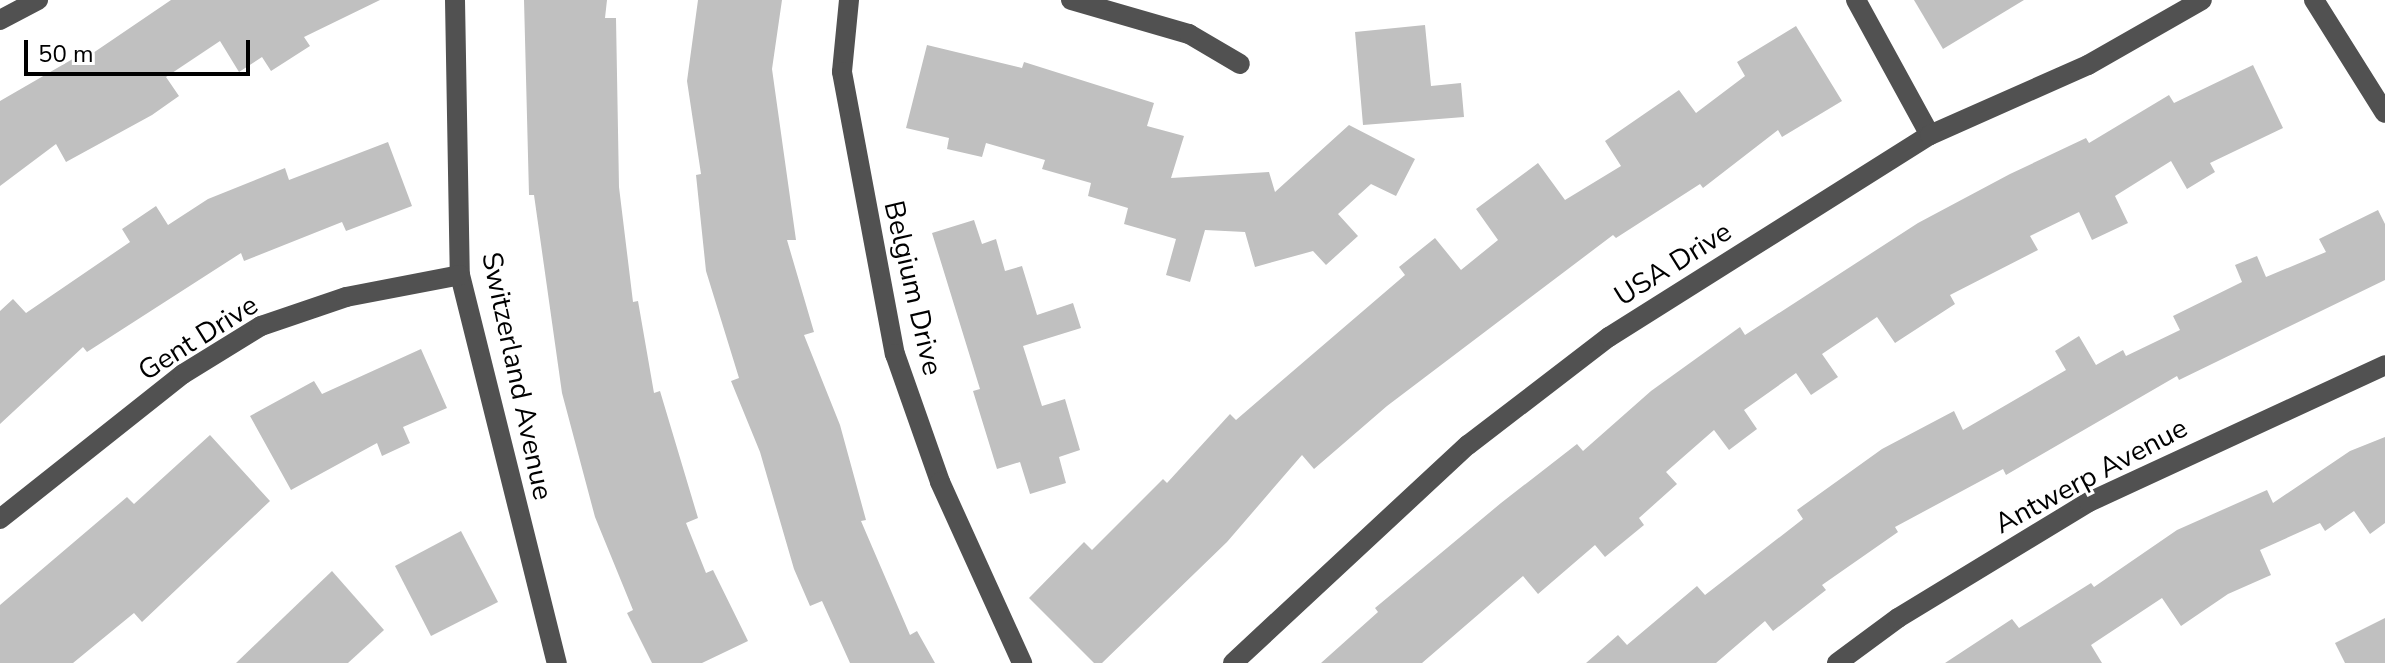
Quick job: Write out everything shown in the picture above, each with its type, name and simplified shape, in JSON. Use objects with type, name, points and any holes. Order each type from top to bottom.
[{"type":"street","points":[[0,20],[38,0]]},
{"type":"street","name":"Switzerland Avenue","points":[[455,0],[460,275],[557,663]]},
{"type":"street","name":"Belgium Drive","points":[[849,0],[842,72],[895,354],[940,482],[1022,663]]},
{"type":"street","points":[[1071,0],[1189,34],[1240,64]]},
{"type":"street","points":[[1856,0],[1930,135]]},
{"type":"street","name":"USA Drive","points":[[1233,663],[1468,445],[1609,337],[1930,135],[2088,65],[2202,0]]},
{"type":"street","points":[[2314,0],[2385,113]]},
{"type":"street","name":"Gent Drive","points":[[0,519],[183,374],[261,326],[346,297],[460,275]]},
{"type":"street","name":"Antwerp Avenue","points":[[1837,663],[1898,618],[2089,502],[2385,365]]},
{"type":"building","points":[[171,0],[380,0],[304,37],[310,46],[271,71],[262,57],[239,72],[220,41],[166,77],[179,96],[152,115],[66,162],[56,144],[0,186],[0,101],[90,49],[93,53]]},
{"type":"building","points":[[524,0],[607,0],[605,18],[616,18],[619,187],[633,302],[638,301],[654,393],[660,391],[698,518],[686,523],[706,573],[713,570],[748,641],[702,663],[652,663],[627,613],[633,610],[595,517],[562,393],[534,195],[529,195]]},
{"type":"building","points":[[698,0],[782,0],[772,69],[796,240],[787,240],[814,332],[804,335],[840,425],[866,520],[861,521],[910,635],[917,631],[935,663],[850,663],[822,601],[810,606],[794,569],[760,452],[731,381],[739,378],[706,271],[696,175],[701,174],[687,81]]},
{"type":"building","points":[[1914,0],[2024,0],[1943,49]]},
{"type":"building","points":[[1425,25],[1431,86],[1461,83],[1464,117],[1363,125],[1355,32]]},
{"type":"building","points":[[1796,26],[1842,101],[1782,137],[1778,130],[1703,188],[1700,184],[1616,238],[1613,235],[1387,406],[1314,469],[1302,455],[1227,542],[1102,663],[1094,663],[1029,598],[1084,542],[1092,550],[1163,479],[1167,483],[1230,414],[1236,420],[1405,275],[1399,267],[1435,238],[1461,270],[1498,240],[1476,209],[1538,163],[1565,200],[1621,166],[1605,141],[1679,90],[1696,113],[1745,76],[1737,62]]},
{"type":"building","points":[[927,45],[1022,68],[1024,62],[1154,103],[1147,126],[1184,136],[1171,178],[1269,172],[1275,192],[1349,125],[1415,159],[1396,196],[1371,184],[1338,214],[1358,236],[1326,265],[1313,251],[1255,267],[1245,232],[1205,230],[1190,282],[1166,275],[1176,239],[1124,224],[1128,208],[1088,196],[1091,183],[1042,169],[1045,160],[986,143],[982,157],[947,149],[949,138],[906,128]]},
{"type":"building","points":[[2253,65],[2283,128],[2210,163],[2215,172],[2187,189],[2171,161],[2115,196],[2128,223],[2092,240],[2079,212],[2030,236],[2038,250],[1950,295],[1955,304],[1895,343],[1877,317],[1822,354],[1838,377],[1811,395],[1796,373],[1744,410],[1757,429],[1729,450],[1714,430],[1666,472],[1677,484],[1639,518],[1644,525],[1605,557],[1595,545],[1538,594],[1523,576],[1422,663],[1321,663],[1378,612],[1375,608],[1501,503],[1577,444],[1583,451],[1651,391],[1740,327],[1745,335],[1918,223],[2010,174],[2086,138],[2089,143],[2169,95],[2174,103]]},
{"type":"building","points":[[388,142],[412,206],[346,231],[342,222],[244,261],[241,253],[87,352],[83,347],[0,424],[0,311],[13,299],[26,313],[130,242],[122,229],[156,206],[168,225],[208,199],[285,168],[289,180]]},
{"type":"building","points":[[2378,210],[2385,224],[2385,280],[2179,380],[2177,376],[2006,475],[2003,469],[1895,527],[1898,532],[1822,585],[1826,590],[1773,631],[1765,621],[1716,663],[1586,663],[1618,635],[1627,645],[1697,586],[1705,595],[1803,519],[1797,510],[1882,449],[1954,411],[1963,430],[2066,370],[2055,351],[2079,336],[2096,365],[2123,350],[2126,356],[2180,330],[2173,316],[2242,282],[2235,265],[2257,256],[2266,277],[2326,252],[2319,239]]},
{"type":"building","points":[[974,220],[982,244],[996,239],[1005,271],[1022,266],[1037,315],[1073,303],[1081,328],[1023,346],[1042,406],[1065,399],[1080,450],[1059,457],[1066,483],[1030,494],[1020,462],[997,469],[973,391],[980,389],[932,233]]},
{"type":"building","points":[[421,349],[447,408],[403,427],[410,443],[382,456],[377,443],[291,490],[250,416],[314,381],[322,394]]},
{"type":"building","points":[[210,435],[270,501],[142,622],[134,613],[73,663],[0,663],[0,605],[127,497],[134,504]]},
{"type":"building","points":[[2385,437],[2385,523],[2370,534],[2354,511],[2325,531],[2320,523],[2260,550],[2271,575],[2228,594],[2181,626],[2162,598],[2091,645],[2102,663],[1945,663],[2012,619],[2019,628],[2091,583],[2094,587],[2177,530],[2267,490],[2273,503],[2350,451]]},
{"type":"building","points":[[461,531],[498,602],[431,636],[395,566]]},
{"type":"building","points":[[332,571],[384,630],[348,663],[236,663]]},
{"type":"building","points":[[2385,618],[2385,663],[2345,663],[2335,643]]}]
